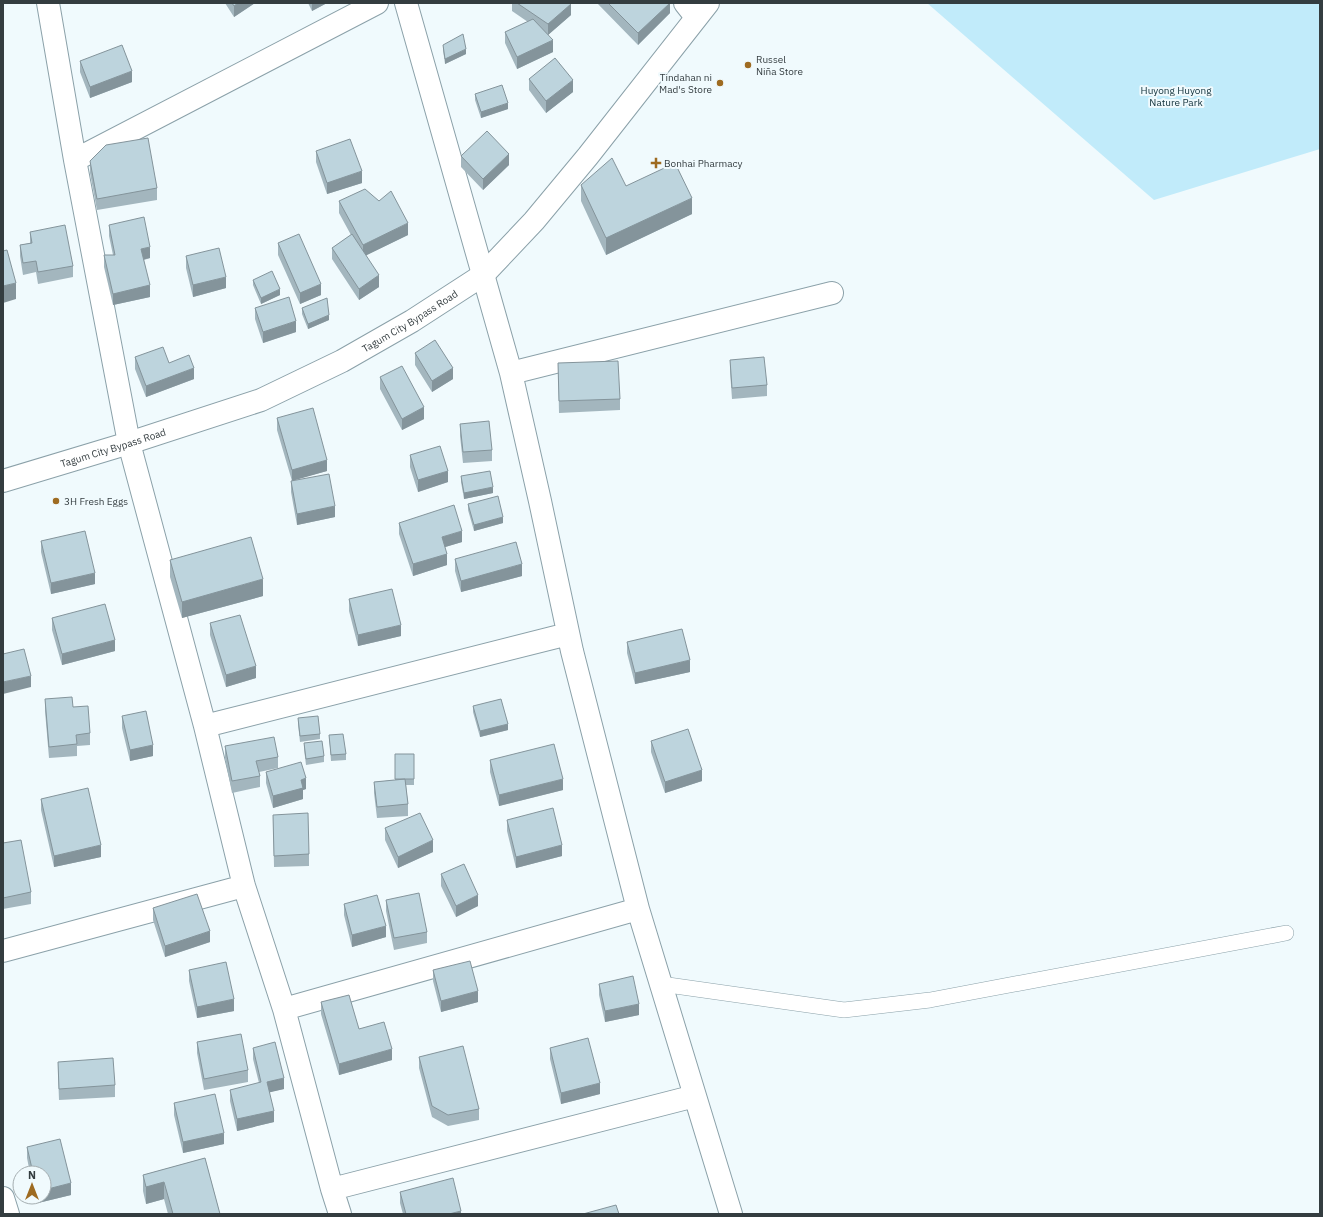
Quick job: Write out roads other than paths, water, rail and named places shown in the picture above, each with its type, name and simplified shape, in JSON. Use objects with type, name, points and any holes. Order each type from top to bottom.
[{"type":"street","points":[[48,3],[75,160],[129,443],[205,726],[244,886],[284,1009],[340,1214]]},
{"type":"street","points":[[75,160],[377,3]]},
{"type":"street","points":[[406,3],[511,373],[568,634],[638,909],[731,1214]]},
{"type":"street","name":"Tagum City Bypass Road","points":[[3,481],[129,443],[261,400],[348,357],[412,321],[483,275],[534,221],[588,156],[696,8]]},
{"type":"street","points":[[511,373],[832,293]]},
{"type":"street","points":[[205,726],[568,634]]},
{"type":"street","points":[[3,951],[244,886]]},
{"type":"street","points":[[284,1009],[638,909]]},
{"type":"street","points":[[332,1189],[695,1096]]},
{"type":"street","points":[[3,1198],[8,1214]]},
{"type":"lane","points":[[661,984],[844,1010],[930,1000],[1286,933]]},
{"type":"place","name":"Russel Niña Store","points":[[748,65]]},
{"type":"place","name":"Tindahan ni Mad's Store","points":[[720,83]]},
{"type":"place","name":"Bonhai Pharmacy","points":[[656,163]]},
{"type":"place","name":"3H Fresh Eggs","points":[[56,501]]},
{"type":"park label","name":"Huyong Huyong Nature Park","points":[[1176,96]]}]
